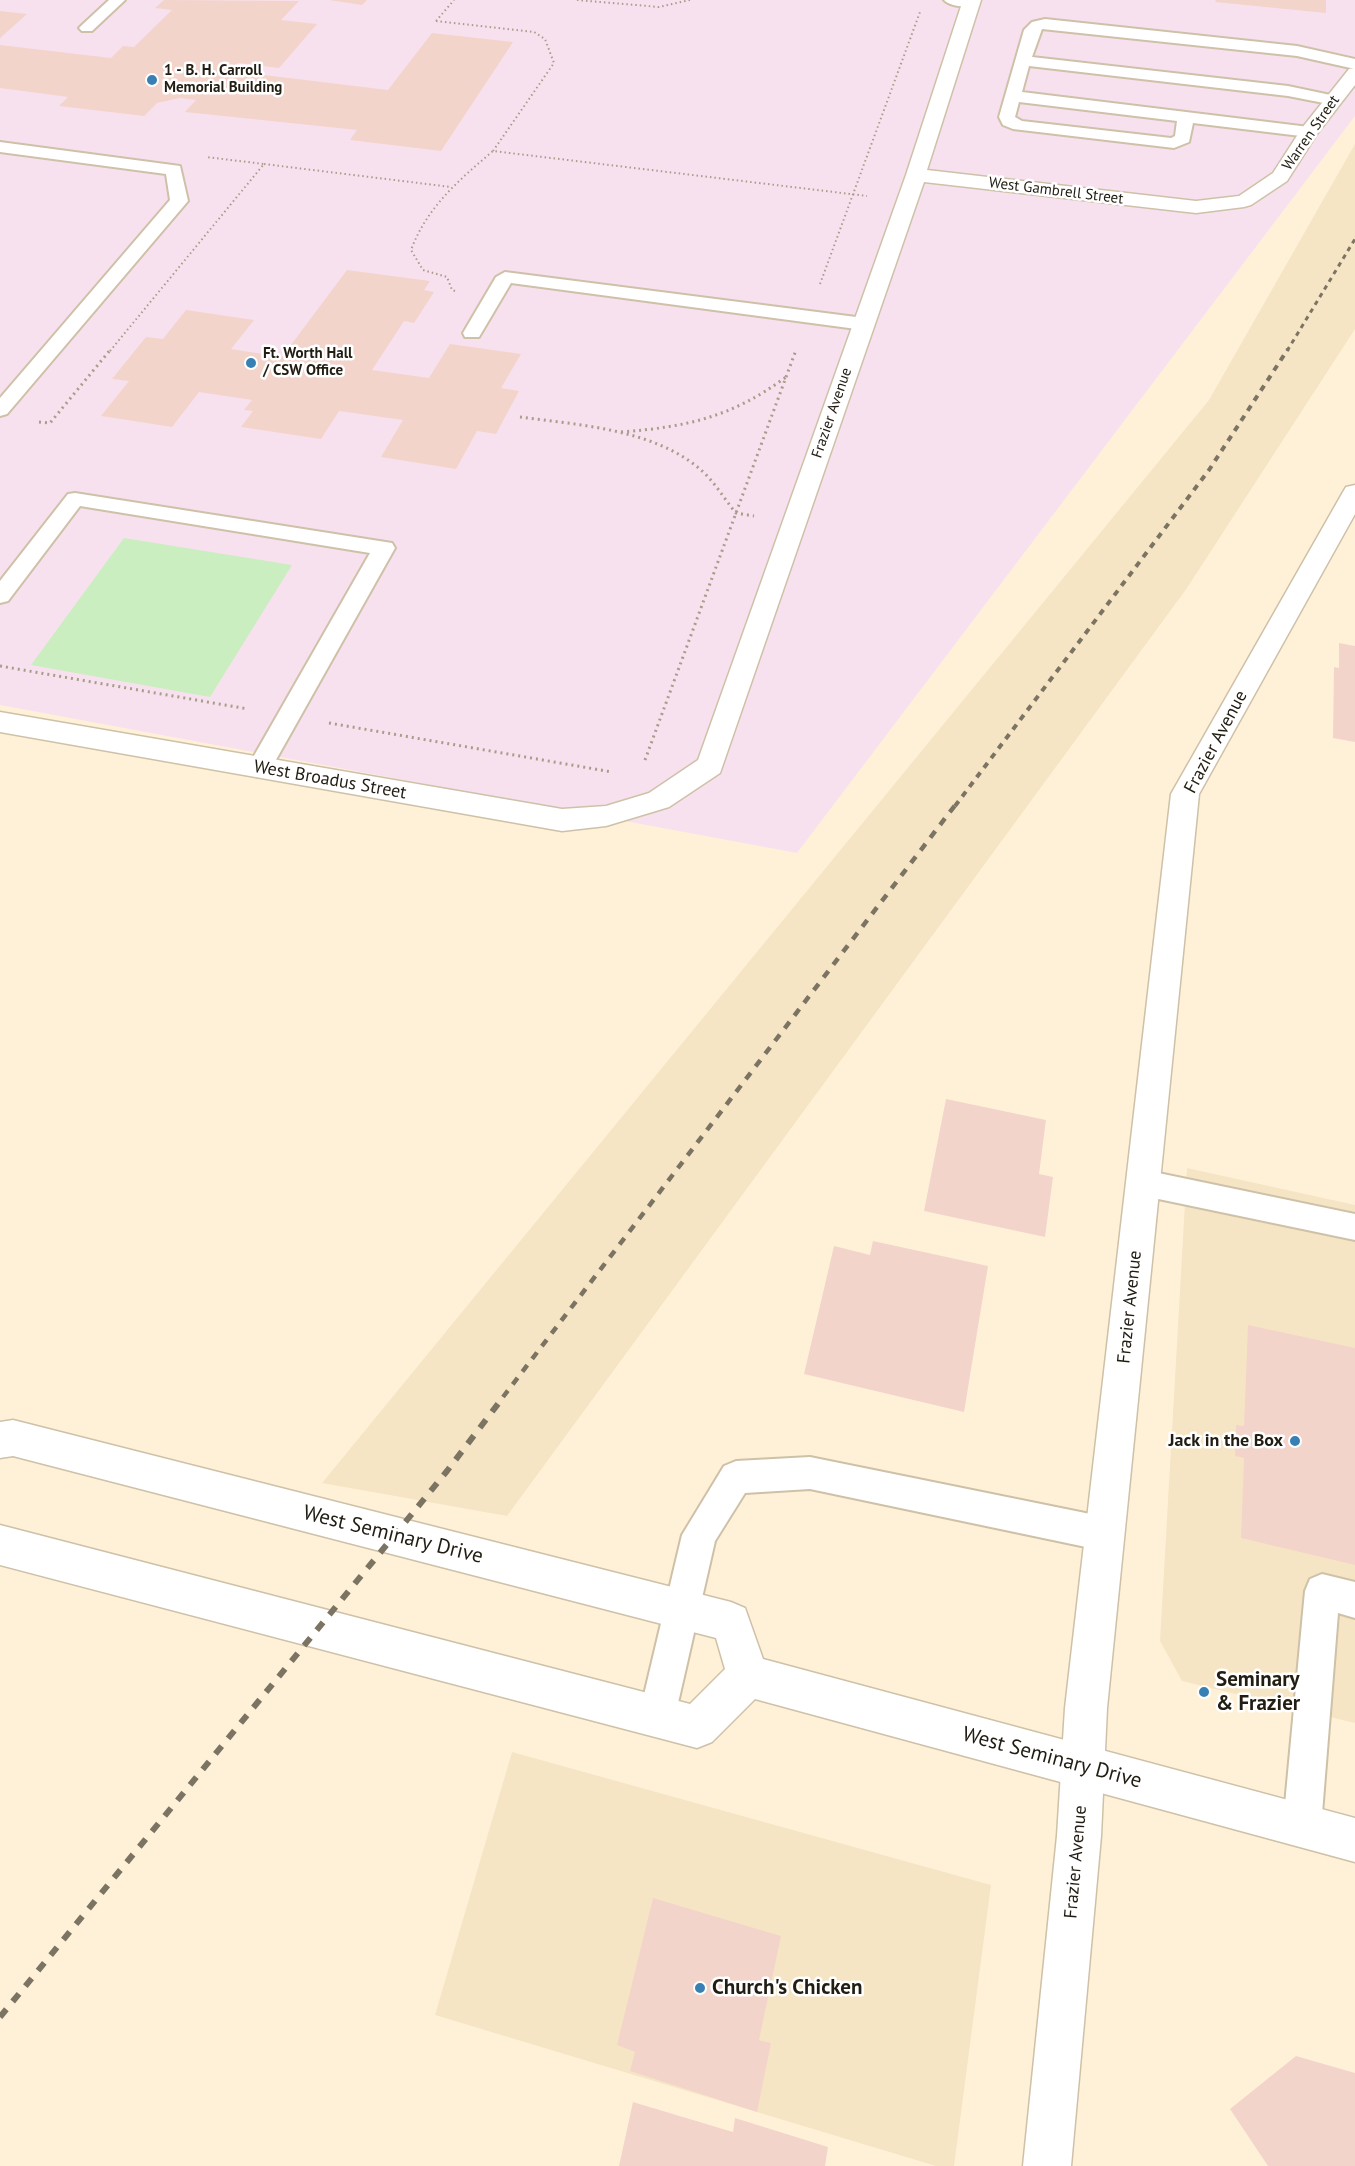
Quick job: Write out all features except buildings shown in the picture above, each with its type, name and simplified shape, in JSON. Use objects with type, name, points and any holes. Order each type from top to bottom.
[{"type":"street","name":"Frazier Avenue","points":[[659,800],[710,766],[916,175],[965,1]]},
{"type":"street","name":"Warren Street","points":[[1196,207],[1244,201],[1280,177],[1309,132],[1355,74]]},
{"type":"street","name":"West Gambrell Street","points":[[916,175],[1196,207]]},
{"type":"street","name":"Frazier Avenue","points":[[1047,2166],[1083,1767],[1086,1708],[1185,794],[1355,492]]},
{"type":"street","name":"West Broadus Street","points":[[0,722],[562,820],[606,816],[659,800]]},
{"type":"street","name":"West Seminary Drive","points":[[0,1440],[13,1438],[731,1622],[748,1676],[1355,1840]]},
{"type":"street","points":[[0,1545],[697,1727],[748,1676]]},
{"type":"lane","points":[[87,28],[118,0]]},
{"type":"lane","points":[[1186,117],[1183,138],[1174,143],[1019,126],[1009,122],[1007,117],[1032,30],[1037,25],[1297,51],[1355,64]]},
{"type":"lane","points":[[1023,61],[1288,91],[1334,100]]},
{"type":"lane","points":[[1013,96],[1309,132]]},
{"type":"lane","points":[[0,147],[174,170],[179,201],[0,410]]},
{"type":"lane","points":[[472,333],[505,277],[864,324]]},
{"type":"lane","points":[[0,596],[75,499],[384,548],[259,768]]},
{"type":"lane","points":[[1144,1183],[1355,1227]]},
{"type":"lane","points":[[657,1716],[699,1535],[736,1477],[810,1473],[1105,1534]]},
{"type":"lane","points":[[1302,1826],[1322,1591],[1355,1600]]},
{"type":"path","points":[[454,0],[436,21],[534,32],[545,39],[554,63],[493,151],[440,198],[415,235],[411,250],[423,270],[447,277],[452,290],[490,304]]},
{"type":"path","points":[[577,0],[659,7],[690,0]]},
{"type":"path","points":[[644,763],[920,11]]},
{"type":"path","points":[[493,151],[907,200]]},
{"type":"path","points":[[264,164],[452,187]]},
{"type":"path","points":[[617,432],[669,429],[717,417],[757,400],[786,377]]},
{"type":"path","points":[[520,417],[617,432],[678,455],[698,468],[736,513],[794,522]]},
{"type":"path","points":[[0,666],[617,773]]},
{"type":"shaded area","points":[[0,0],[1355,0],[1355,116],[797,853],[0,705]]},
{"type":"shaded area","points":[[1355,144],[1355,329],[1187,588],[507,1516],[322,1483],[1209,400]]},
{"type":"shaded area","points":[[1187,1168],[1355,1205],[1355,1723],[1182,1681],[1160,1641]]},
{"type":"shaded area","points":[[512,1752],[991,1885],[954,2166],[936,2166],[435,2015]]},
{"type":"green space","points":[[124,538],[292,565],[210,697],[31,665]]},
{"type":"railway","points":[[1287,351],[1355,239]]},
{"type":"railway","points":[[955,806],[1209,470],[1288,349]]},
{"type":"railway","points":[[503,1397],[956,804]]},
{"type":"railway","points":[[0,2017],[447,1471],[504,1396]]},
{"type":"place","name":"1 - B. H. Carroll Memorial Building","points":[[152,80]]},
{"type":"place","name":"Ft. Worth Hall / CSW Office","points":[[251,363]]},
{"type":"place","name":"Jack in the Box","points":[[1295,1441]]},
{"type":"place","name":"Seminary & Frazier","points":[[1204,1692]]},
{"type":"place","name":"Church's Chicken","points":[[700,1988]]}]
